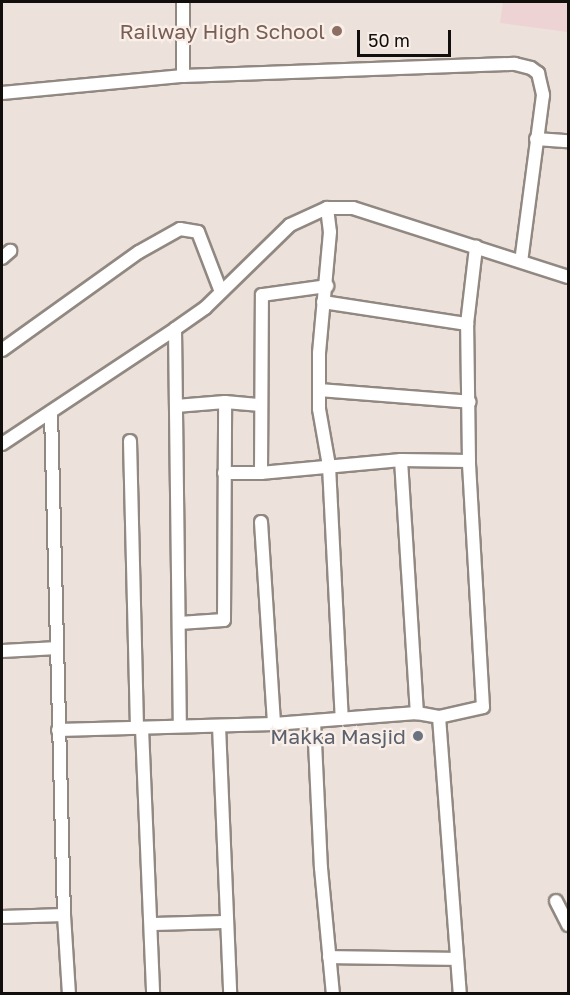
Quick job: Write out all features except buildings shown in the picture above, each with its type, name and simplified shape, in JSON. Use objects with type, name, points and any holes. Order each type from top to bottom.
[{"type":"street","points":[[183,2],[183,76]]},
{"type":"street","points":[[2,93],[183,76],[515,64],[531,68],[542,83],[521,261]]},
{"type":"street","points":[[536,139],[568,141]]},
{"type":"street","points":[[2,444],[175,329],[221,292],[290,225],[327,208],[353,208],[568,277]]},
{"type":"street","points":[[327,208],[330,232],[327,286],[323,302],[319,390],[330,466],[342,719]]},
{"type":"street","points":[[2,350],[139,252],[180,229],[198,232],[221,292]]},
{"type":"street","points":[[58,730],[274,724],[417,713],[439,717],[483,707],[469,461],[470,402],[467,324],[476,247]]},
{"type":"street","points":[[261,473],[262,295],[327,286]]},
{"type":"street","points":[[323,302],[467,324]]},
{"type":"street","points":[[175,329],[180,725]]},
{"type":"street","points":[[319,390],[470,402]]},
{"type":"street","points":[[176,406],[225,402],[261,405]]},
{"type":"street","points":[[179,623],[224,620],[225,402]]},
{"type":"street","points":[[51,412],[58,730],[69,993]]},
{"type":"street","points":[[130,441],[140,728],[153,993]]},
{"type":"street","points":[[224,472],[261,473],[401,460],[469,461]]},
{"type":"street","points":[[401,460],[417,713]]},
{"type":"street","points":[[261,522],[274,724]]},
{"type":"street","points":[[2,651],[56,648]]},
{"type":"street","points":[[439,717],[460,993]]},
{"type":"street","points":[[314,721],[333,993]]},
{"type":"street","points":[[219,726],[230,993]]},
{"type":"street","points":[[556,901],[568,925]]},
{"type":"street","points":[[2,917],[64,915]]},
{"type":"street","points":[[151,924],[227,922]]},
{"type":"street","points":[[329,957],[457,959]]},
{"type":"shaded area","points":[[503,2],[568,2],[568,32],[500,23]]},
{"type":"place","name":"Railway High School","points":[[337,31]]},
{"type":"place","name":"Makka Masjid","points":[[418,736]]}]
